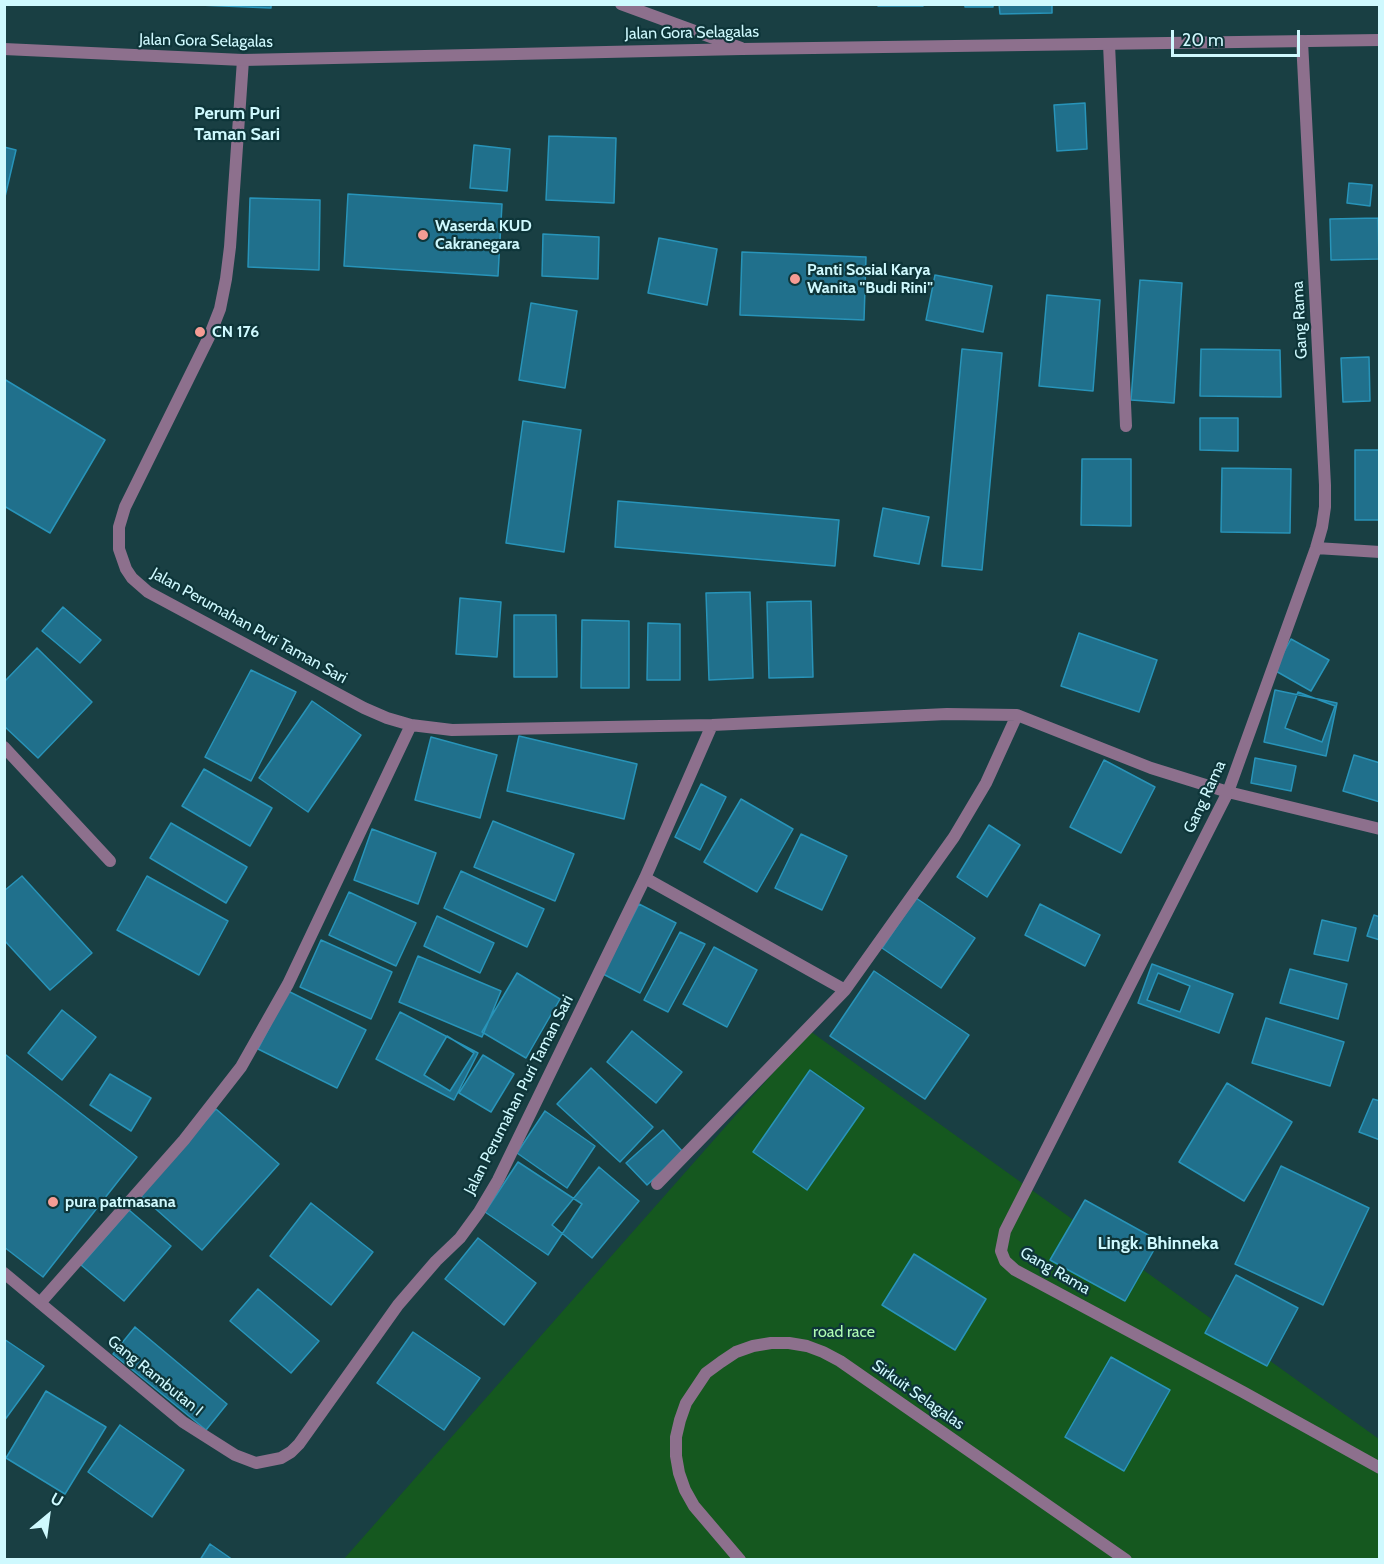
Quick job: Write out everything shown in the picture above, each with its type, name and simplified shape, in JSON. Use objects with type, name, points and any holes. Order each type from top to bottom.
[{"type":"street","points":[[621,4],[742,49]]},
{"type":"street","name":"Jalan Gora Selagalas","points":[[4,50],[243,60],[742,49],[1380,40]]},
{"type":"street","name":"Gang Rama","points":[[1302,41],[1325,485],[1322,528],[1228,792],[1005,1231],[1001,1251],[1005,1261],[1015,1270],[1380,1468]]},
{"type":"street","points":[[1109,44],[1126,426]]},
{"type":"street","name":"Jalan Perumahan Puri Taman Sari","points":[[243,60],[230,247],[220,309],[209,337],[125,507],[118,527],[119,549],[126,569],[132,578],[148,592],[364,708],[411,725],[452,730],[712,725],[947,714],[1017,715]]},
{"type":"street","points":[[1316,548],[1380,552]]},
{"type":"street","points":[[657,1184],[845,990],[954,837],[986,783],[1017,715],[1151,768],[1228,792],[1380,829]]},
{"type":"street","points":[[40,1304],[184,1140],[242,1067],[288,984],[411,725]]},
{"type":"street","name":"Jalan Perumahan Puri Taman Sari","points":[[298,1444],[398,1305],[436,1261],[460,1238],[498,1180],[645,878],[712,725]]},
{"type":"street","points":[[4,747],[110,861]]},
{"type":"street","points":[[645,878],[845,990]]},
{"type":"street","name":"Gang Rambutan I","points":[[4,1273],[183,1422],[235,1455],[256,1463],[281,1458],[298,1444]]},
{"type":"street","name":"Sirkuit Selagalas","points":[[740,1560],[694,1506],[685,1490],[676,1456],[676,1437],[686,1403],[706,1373],[736,1352],[771,1343],[807,1346],[840,1361],[1126,1560]]},
{"type":"green space","name":"road race","points":[[810,1031],[1379,1439],[1379,1559],[343,1560]]},
{"type":"building","points":[[175,4],[271,4],[271,8]]},
{"type":"building","points":[[878,4],[923,4],[923,6],[878,6]]},
{"type":"building","points":[[965,4],[993,4],[993,7],[965,7]]},
{"type":"building","points":[[999,4],[1052,4],[1052,13],[1000,14]]},
{"type":"building","points":[[1085,103],[1087,149],[1057,151],[1054,105]]},
{"type":"building","name":"Waserda KUD Cakranegara","points":[[549,136],[616,138],[614,203],[546,200]]},
{"type":"building","name":"Waserda KUD Cakranegara","points":[[474,145],[510,149],[507,191],[470,188]]},
{"type":"building","points":[[4,147],[16,150],[4,201]]},
{"type":"building","points":[[1349,183],[1372,185],[1370,206],[1347,203]]},
{"type":"building","name":"Waserda KUD Cakranegara","points":[[348,194],[502,204],[498,276],[344,266]]},
{"type":"building","points":[[250,198],[320,200],[319,270],[248,267]]},
{"type":"building","points":[[1378,218],[1379,259],[1331,260],[1330,219]]},
{"type":"building","name":"Waserda KUD Cakranegara","points":[[543,234],[599,237],[598,279],[542,276]]},
{"type":"building","points":[[659,238],[717,249],[707,305],[648,293]]},
{"type":"building","points":[[742,252],[866,257],[864,320],[740,315]]},
{"type":"building","points":[[935,275],[992,286],[983,332],[926,320]]},
{"type":"building","points":[[1140,280],[1182,283],[1174,403],[1131,400]]},
{"type":"building","points":[[1047,295],[1100,300],[1093,391],[1039,386]]},
{"type":"building","name":"Waserda KUD Cakranegara","points":[[531,303],[577,311],[565,388],[519,380]]},
{"type":"building","points":[[962,349],[1002,353],[982,570],[942,566]]},
{"type":"building","points":[[1201,349],[1280,350],[1281,397],[1200,396]]},
{"type":"building","points":[[1369,357],[1370,401],[1343,402],[1341,358]]},
{"type":"building","points":[[4,379],[105,440],[50,533],[4,506]]},
{"type":"building","points":[[1200,418],[1238,418],[1238,451],[1200,450]]},
{"type":"building","points":[[523,421],[581,430],[564,552],[506,543]]},
{"type":"building","points":[[1355,450],[1380,450],[1380,520],[1355,520]]},
{"type":"building","points":[[1082,459],[1131,459],[1131,526],[1081,525]]},
{"type":"building","points":[[1222,468],[1291,469],[1290,533],[1221,532]]},
{"type":"building","points":[[618,501],[839,520],[835,566],[615,547]]},
{"type":"building","points":[[883,508],[929,517],[919,564],[874,556]]},
{"type":"building","points":[[750,592],[753,678],[709,680],[706,593]]},
{"type":"building","points":[[460,598],[501,602],[497,657],[456,654]]},
{"type":"building","points":[[811,601],[813,677],[769,678],[767,602]]},
{"type":"building","points":[[63,607],[101,640],[80,663],[42,631]]},
{"type":"building","points":[[514,615],[556,615],[557,677],[514,677]]},
{"type":"building","points":[[582,620],[629,621],[629,688],[581,688]]},
{"type":"building","points":[[648,623],[680,624],[680,680],[647,680]]},
{"type":"building","points":[[1079,633],[1157,660],[1139,712],[1061,686]]},
{"type":"building","points":[[1291,639],[1329,660],[1311,691],[1274,670]]},
{"type":"building","points":[[37,648],[92,702],[38,758],[4,726],[4,682]]},
{"type":"building","points":[[251,670],[296,692],[251,781],[205,757]]},
{"type":"building","points":[[1275,690],[1337,703],[1326,756],[1264,742]]},
{"type":"building","points":[[1298,692],[1335,706],[1322,742],[1285,728]]},
{"type":"building","points":[[312,701],[361,735],[308,812],[259,778]]},
{"type":"building","points":[[519,736],[637,764],[624,819],[507,791]]},
{"type":"building","points":[[431,737],[497,755],[480,818],[415,800]]},
{"type":"building","points":[[1354,755],[1380,763],[1380,802],[1343,791]]},
{"type":"building","points":[[1255,758],[1296,766],[1291,791],[1251,783]]},
{"type":"building","points":[[1104,760],[1155,787],[1121,853],[1070,827]]},
{"type":"building","points":[[204,769],[272,808],[250,846],[182,806]]},
{"type":"building","points":[[701,784],[726,797],[700,850],[675,837]]},
{"type":"building","points":[[741,799],[793,829],[757,892],[704,862]]},
{"type":"building","points":[[493,821],[574,854],[555,901],[474,867]]},
{"type":"building","points":[[171,823],[247,867],[226,903],[150,858]]},
{"type":"building","points":[[989,825],[1020,845],[987,897],[957,877]]},
{"type":"building","points":[[372,829],[436,853],[418,904],[354,880]]},
{"type":"building","points":[[801,834],[847,856],[822,910],[775,888]]},
{"type":"building","points":[[461,871],[544,909],[527,947],[444,908]]},
{"type":"building","points":[[22,876],[92,953],[50,990],[4,940],[4,891]]},
{"type":"building","points":[[147,876],[228,921],[199,975],[117,930]]},
{"type":"building","points":[[349,892],[416,923],[396,966],[329,935]]},
{"type":"building","points":[[916,898],[975,938],[941,988],[882,948]]},
{"type":"building","points":[[639,904],[676,923],[640,993],[603,974]]},
{"type":"building","points":[[1040,904],[1100,935],[1085,966],[1025,935]]},
{"type":"building","points":[[1374,915],[1380,917],[1380,940],[1367,936]]},
{"type":"building","points":[[437,916],[494,943],[480,973],[424,946]]},
{"type":"building","points":[[1322,920],[1356,928],[1348,961],[1314,954]]},
{"type":"building","points":[[680,932],[705,944],[668,1012],[644,1000]]},
{"type":"building","points":[[321,940],[392,972],[371,1019],[300,987]]},
{"type":"building","points":[[714,947],[757,970],[727,1027],[683,1004]]},
{"type":"building","points":[[418,956],[501,991],[482,1037],[399,1002]]},
{"type":"building","points":[[1152,964],[1233,994],[1219,1033],[1138,1003]]},
{"type":"building","points":[[1290,969],[1347,984],[1338,1019],[1280,1003]]},
{"type":"building","points":[[874,971],[969,1035],[925,1099],[830,1036]]},
{"type":"building","points":[[517,973],[560,999],[526,1058],[482,1032]]},
{"type":"building","points":[[1158,973],[1190,986],[1180,1012],[1147,1000]]},
{"type":"building","points":[[288,991],[366,1030],[337,1088],[258,1049]]},
{"type":"building","points":[[62,1010],[96,1037],[62,1080],[28,1053]]},
{"type":"building","points":[[400,1012],[478,1053],[454,1100],[376,1059]]},
{"type":"building","points":[[1266,1018],[1344,1042],[1330,1086],[1252,1063]]},
{"type":"building","points":[[632,1031],[682,1072],[656,1103],[607,1062]]},
{"type":"building","points":[[447,1036],[474,1053],[450,1091],[424,1075]]},
{"type":"building","name":"pura patmasana","points":[[6,1055],[137,1157],[43,1277],[4,1247],[4,1057]]},
{"type":"building","points":[[483,1055],[514,1074],[491,1112],[459,1093]]},
{"type":"building","points":[[591,1068],[653,1127],[620,1162],[557,1104]]},
{"type":"building","points":[[810,1070],[864,1108],[807,1190],[753,1152]]},
{"type":"building","points":[[110,1074],[151,1098],[131,1131],[90,1105]]},
{"type":"building","points":[[1227,1083],[1292,1122],[1244,1201],[1179,1162]]},
{"type":"building","points":[[1373,1099],[1380,1101],[1380,1140],[1359,1132]]},
{"type":"building","points":[[216,1109],[279,1164],[202,1250],[140,1195]]},
{"type":"building","points":[[545,1111],[595,1146],[567,1188],[517,1153]]},
{"type":"building","points":[[663,1130],[683,1152],[647,1185],[626,1163]]},
{"type":"building","points":[[518,1162],[582,1204],[548,1255],[485,1212]]},
{"type":"building","points":[[1281,1166],[1369,1208],[1323,1305],[1235,1264]]},
{"type":"building","points":[[599,1167],[639,1201],[592,1258],[552,1225]]},
{"type":"building","points":[[1085,1200],[1159,1241],[1125,1301],[1050,1260]]},
{"type":"building","points":[[311,1203],[373,1252],[331,1305],[270,1256]]},
{"type":"building","points":[[129,1210],[171,1246],[124,1301],[81,1265]]},
{"type":"building","points":[[478,1238],[536,1283],[504,1325],[445,1279]]},
{"type":"building","points":[[914,1254],[986,1299],[955,1350],[882,1305]]},
{"type":"building","points":[[1236,1275],[1298,1308],[1267,1366],[1205,1333]]},
{"type":"building","points":[[258,1289],[319,1341],[291,1373],[230,1321]]},
{"type":"building","points":[[135,1327],[227,1404],[206,1430],[113,1354]]},
{"type":"building","points":[[413,1332],[480,1378],[444,1430],[377,1383]]},
{"type":"building","points":[[4,1339],[44,1366],[4,1421]]},
{"type":"building","points":[[1111,1357],[1170,1390],[1124,1471],[1065,1437]]},
{"type":"building","points":[[46,1391],[106,1427],[65,1494],[6,1458]]},
{"type":"building","points":[[120,1425],[184,1470],[152,1517],[88,1472]]},
{"type":"building","points":[[210,1544],[233,1560],[200,1560]]},
{"type":"place","name":"Waserda KUD Cakranegara","points":[[423,235]]},
{"type":"place","name":"Panti Sosial Karya Wanita \"Budi Rini\"","points":[[795,279]]},
{"type":"place","name":"CN 176","points":[[200,332]]},
{"type":"place","name":"pura patmasana","points":[[53,1202]]},
{"type":"district","name":"Perum Puri Taman Sari","points":[[237,124]]},
{"type":"district","name":"Lingk. Bhinneka","points":[[1158,1244]]}]
